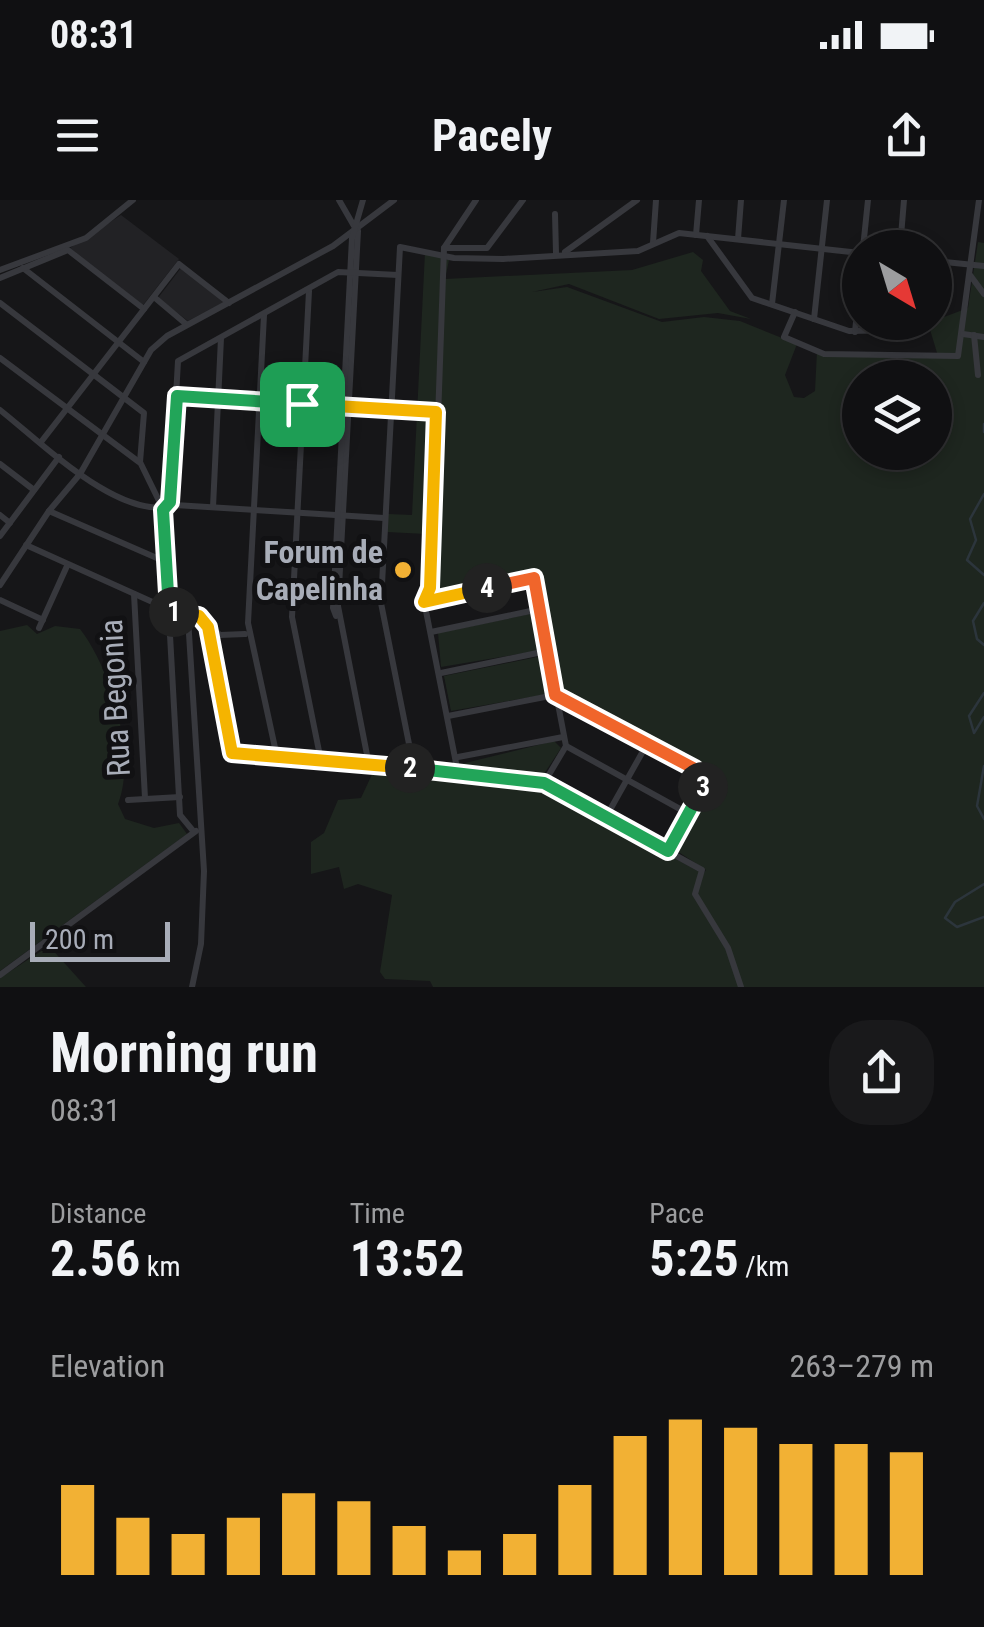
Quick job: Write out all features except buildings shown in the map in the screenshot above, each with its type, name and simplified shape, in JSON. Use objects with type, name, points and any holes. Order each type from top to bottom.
[{"type":"street","points":[[0,270],[86,238],[133,200]]},
{"type":"street","points":[[364,200],[355,228],[342,516],[332,608],[340,626],[369,765]]},
{"type":"street","points":[[0,585],[48,511],[80,474],[144,362],[166,336],[355,228],[394,200]]},
{"type":"street","points":[[458,773],[458,757],[424,602],[430,588],[444,251],[476,200]]},
{"type":"street","points":[[444,251],[487,248],[523,200]]},
{"type":"street","points":[[560,253],[637,200]]},
{"type":"street","points":[[653,243],[656,200]]},
{"type":"street","points":[[696,235],[699,200]]},
{"type":"street","points":[[738,239],[741,200]]},
{"type":"street","points":[[772,304],[784,200]]},
{"type":"street","points":[[814,319],[827,200]]},
{"type":"street","points":[[864,230],[868,200]]},
{"type":"street","points":[[902,230],[904,200]]},
{"type":"street","points":[[794,312],[784,337],[824,354],[962,354],[979,200]]},
{"type":"street","points":[[343,202],[355,228]]},
{"type":"street","points":[[555,214],[560,253]]},
{"type":"street","points":[[414,769],[381,603],[400,247],[503,260],[560,253],[638,251],[675,233],[842,249]]},
{"type":"street","points":[[706,236],[748,296],[842,328]]},
{"type":"street","points":[[0,278],[68,250],[144,309]]},
{"type":"street","points":[[952,262],[984,266]]},
{"type":"street","points":[[40,442],[179,264],[229,303]]},
{"type":"street","points":[[22,267],[144,362]]},
{"type":"street","points":[[163,510],[170,502],[178,361],[338,272],[398,274]]},
{"type":"street","points":[[970,275],[984,294]]},
{"type":"street","points":[[309,290],[292,617],[321,761]]},
{"type":"street","points":[[154,296],[186,324]]},
{"type":"street","points":[[0,304],[144,413],[140,462]]},
{"type":"street","points":[[264,314],[248,623],[278,757]]},
{"type":"street","points":[[963,334],[984,337]]},
{"type":"street","points":[[974,336],[978,375]]},
{"type":"street","points":[[212,507],[220,337]]},
{"type":"street","points":[[0,358],[140,462],[163,510],[180,814],[198,830]]},
{"type":"street","points":[[177,396],[436,412]]},
{"type":"street","points":[[0,410],[80,474],[153,511],[212,507],[384,518]]},
{"type":"street","points":[[0,536],[59,457]]},
{"type":"street","points":[[0,464],[34,490]]},
{"type":"street","points":[[48,511],[166,562]]},
{"type":"street","points":[[0,515],[10,522]]},
{"type":"street","points":[[26,545],[188,618],[199,616],[208,627],[228,636],[245,634]]},
{"type":"street","points":[[0,600],[41,624],[67,566]]},
{"type":"street","points":[[424,602],[534,578],[564,741],[544,783]]},
{"type":"street","name":"Rua Begonia","points":[[134,594],[146,798]]},
{"type":"street","points":[[432,632],[540,609]]},
{"type":"street","points":[[188,618],[201,944],[192,987]]},
{"type":"street","points":[[208,627],[232,753],[544,783],[702,870],[696,894],[728,948],[741,987]]},
{"type":"street","points":[[440,673],[547,651]]},
{"type":"street","points":[[448,716],[555,695],[701,775],[704,784],[668,851]]},
{"type":"street","points":[[458,757],[564,741],[689,814]]},
{"type":"street","points":[[606,817],[646,744]]},
{"type":"street","points":[[128,800],[180,797]]},
{"type":"street","points":[[0,974],[198,830]]},
{"type":"shaded area","points":[[121,215],[179,259],[143,305],[70,248]]},
{"type":"shaded area","points":[[978,242],[984,243],[984,987],[433,987],[430,981],[385,979],[380,972],[392,895],[358,884],[344,889],[339,867],[311,874],[311,842],[324,833],[338,800],[361,798],[375,768],[543,785],[703,874],[706,870],[674,849],[708,787],[699,768],[558,693],[539,575],[431,598],[421,591],[426,534],[387,532],[388,514],[412,515],[425,252],[449,260],[445,279],[632,270],[693,252],[703,260],[701,271],[730,311],[751,319],[718,313],[659,319],[569,284],[532,292],[567,287],[662,322],[704,317],[740,321],[797,344],[785,375],[794,397],[804,398],[815,391],[817,351],[938,356],[933,340],[952,340],[952,314],[968,308]]},
{"type":"shaded area","points":[[181,268],[224,302],[188,321],[158,298]]},
{"type":"shaded area","points":[[535,613],[542,650],[441,667],[438,633]]},
{"type":"shaded area","points":[[27,625],[37,634],[55,626],[80,629],[102,666],[122,738],[123,784],[118,804],[125,819],[154,828],[179,823],[187,834],[0,971],[0,631]]},
{"type":"shaded area","points":[[542,656],[552,688],[548,694],[451,711],[444,676]]},
{"type":"shaded area","points":[[554,741],[561,748],[540,780],[466,771],[461,764]]},
{"type":"shaded area","points":[[49,946],[86,987],[0,987],[0,978]]},
{"type":"waterway","points":[[984,424],[984,432]]},
{"type":"waterway","points":[[984,494],[970,519],[976,540],[967,560],[984,575]]},
{"type":"waterway","points":[[984,603],[973,621],[977,639],[984,645]]},
{"type":"waterway","points":[[984,693],[969,716],[974,733],[984,717]]},
{"type":"waterway","points":[[984,766],[977,806],[984,819]]},
{"type":"waterway","points":[[984,884],[955,902],[945,918],[957,927],[984,917]]},
{"type":"place","name":"Forum de Capelinha","points":[[403,570]]},
{"type":"route","points":[[177,396],[302,404],[436,412],[434,533],[430,588],[424,602],[534,578],[555,695],[571,700],[701,775],[702,792],[668,851],[544,783],[232,753],[208,627],[199,616],[188,618],[169,610],[163,510],[170,502],[177,396]]}]
